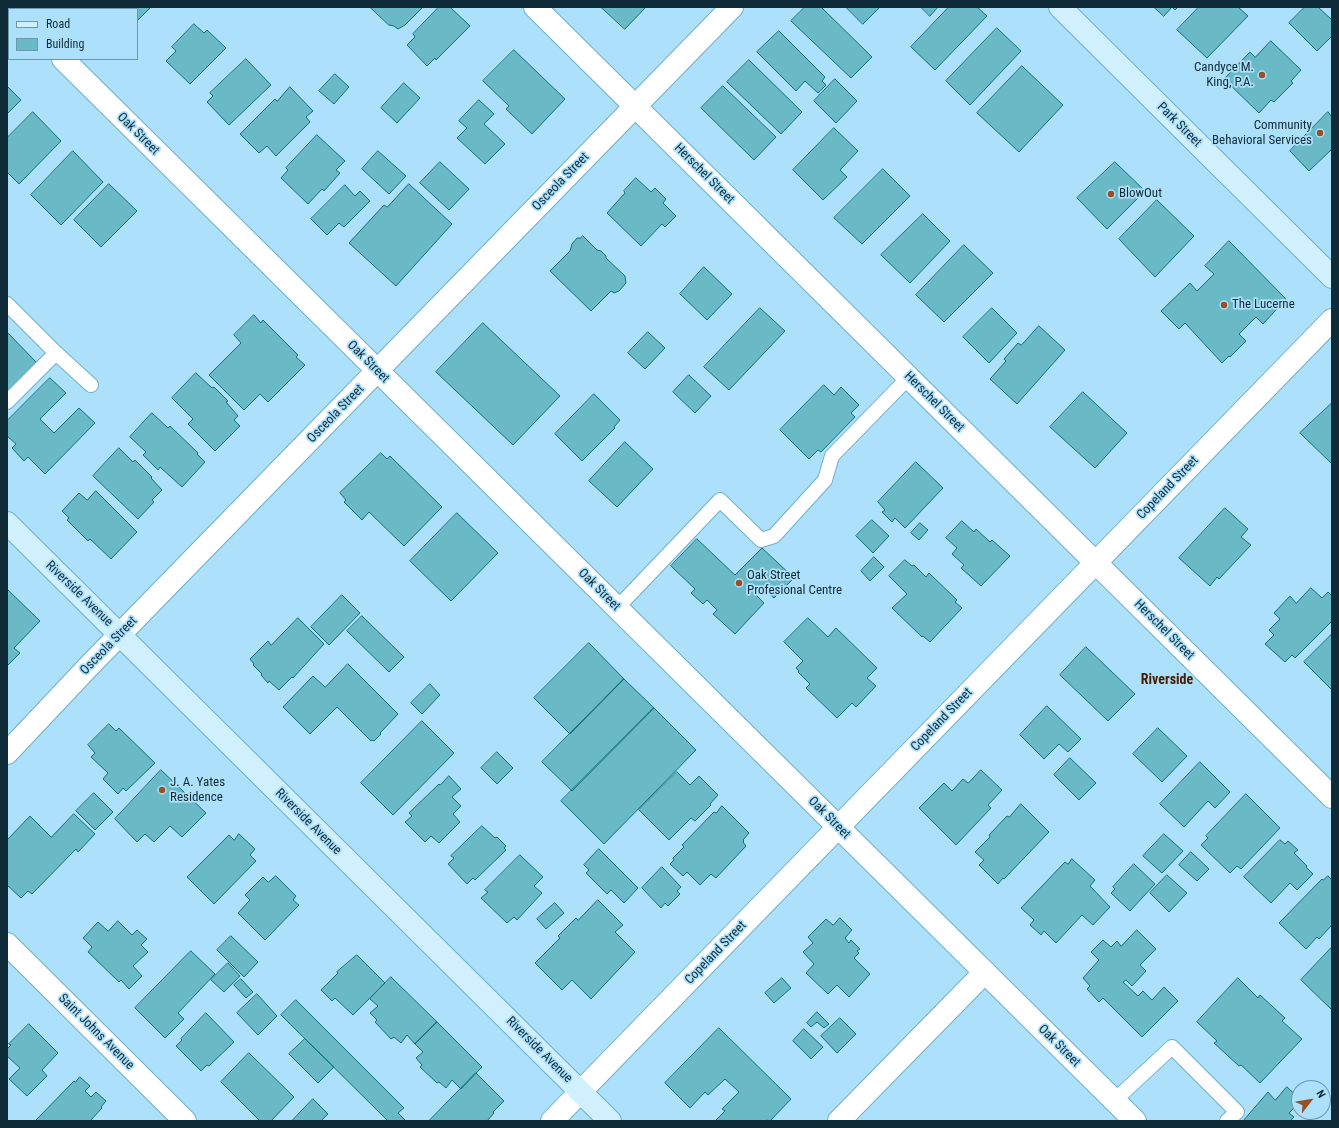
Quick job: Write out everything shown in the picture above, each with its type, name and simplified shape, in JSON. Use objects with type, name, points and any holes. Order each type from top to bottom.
[{"type":"main road","name":"Park Street","points":[[1060,7],[1332,277]]},
{"type":"main road","name":"Riverside Avenue","points":[[7,523],[610,1121]]},
{"type":"street","name":"Herschel Street","points":[[536,7],[1332,796]]},
{"type":"street","name":"Osceola Street","points":[[7,753],[378,372],[635,105],[732,7]]},
{"type":"street","name":"Oak Street","points":[[64,60],[1135,1121]]},
{"type":"street","name":"Copeland Street","points":[[552,1121],[1332,320]]},
{"type":"street","name":"Saint Johns Avenue","points":[[7,944],[185,1121]]},
{"type":"street","points":[[839,1121],[984,972]]},
{"type":"lane","points":[[7,304],[56,353],[91,385]]},
{"type":"lane","points":[[7,402],[56,353]]},
{"type":"lane","points":[[617,608],[720,500],[760,540],[774,536],[825,480],[832,456],[909,377]]},
{"type":"lane","points":[[1114,1100],[1172,1047],[1236,1112],[1227,1121]]},
{"type":"building","points":[[104,7],[150,8],[138,20],[138,8]]},
{"type":"building","points":[[370,7],[423,7],[405,25],[398,29],[389,25]]},
{"type":"building","points":[[439,7],[450,7],[470,26],[436,60],[435,58],[427,66],[407,45],[415,37],[413,34]]},
{"type":"building","points":[[601,7],[646,7],[625,29]]},
{"type":"building","points":[[805,7],[821,7],[872,57],[851,78],[791,21]]},
{"type":"building","points":[[846,7],[880,7],[863,24]]},
{"type":"building","points":[[921,7],[938,7],[930,16]]},
{"type":"building","points":[[949,7],[977,7],[987,16],[935,70],[911,47]]},
{"type":"building","points":[[1154,7],[1172,7],[1164,16]]},
{"type":"building","points":[[1199,7],[1238,7],[1248,16],[1207,58],[1177,30]]},
{"type":"building","points":[[1305,7],[1318,7],[1332,20],[1332,36],[1317,51],[1289,23]]},
{"type":"building","points":[[194,24],[204,33],[207,30],[226,48],[190,84],[166,61],[176,51],[172,47]]},
{"type":"building","points":[[997,28],[1021,51],[970,105],[946,81]]},
{"type":"building","points":[[779,31],[825,77],[822,81],[826,85],[818,93],[805,81],[796,91],[757,52]]},
{"type":"building","name":"Candyce M. King, P.A.","points":[[1271,41],[1301,70],[1291,81],[1293,83],[1274,102],[1271,100],[1259,113],[1224,79],[1250,52],[1255,57]]},
{"type":"building","points":[[514,50],[565,99],[532,134],[506,109],[509,106],[483,81]]},
{"type":"building","points":[[246,59],[271,85],[229,125],[207,102],[213,96],[210,93]]},
{"type":"building","points":[[749,60],[802,112],[781,134],[727,82]]},
{"type":"building","points":[[1022,66],[1063,105],[1019,152],[977,113]]},
{"type":"building","points":[[335,74],[349,87],[334,104],[319,91]]},
{"type":"building","points":[[835,79],[857,101],[836,123],[814,101]]},
{"type":"building","points":[[404,83],[420,98],[397,123],[381,108]]},
{"type":"building","points":[[7,86],[21,100],[7,114]]},
{"type":"building","points":[[723,86],[776,137],[754,160],[701,108]]},
{"type":"building","points":[[290,87],[313,111],[306,117],[310,122],[276,156],[267,146],[259,153],[240,134],[275,99],[277,101]]},
{"type":"building","points":[[479,100],[494,114],[484,124],[505,144],[485,164],[457,138],[467,128],[459,121]]},
{"type":"building","points":[[33,112],[61,141],[19,184],[7,172],[7,138]]},
{"type":"building","name":"Community Behavioral Services","points":[[1328,112],[1332,117],[1332,149],[1309,171],[1290,151]]},
{"type":"building","points":[[834,128],[858,151],[840,170],[847,177],[823,200],[793,170]]},
{"type":"building","points":[[317,135],[345,161],[336,170],[340,173],[324,191],[322,189],[308,204],[281,178],[288,170],[286,168]]},
{"type":"building","points":[[73,151],[103,182],[61,225],[31,195]]},
{"type":"building","points":[[378,151],[406,176],[389,194],[362,169]]},
{"type":"building","points":[[440,162],[469,189],[449,210],[420,183]]},
{"type":"building","name":"BlowOut","points":[[1115,162],[1145,191],[1107,229],[1077,198]]},
{"type":"building","points":[[883,169],[910,196],[862,244],[834,218]]},
{"type":"building","points":[[636,178],[651,192],[655,188],[666,199],[663,203],[676,216],[665,227],[662,224],[641,246],[607,213]]},
{"type":"building","points":[[109,184],[137,211],[101,247],[74,220]]},
{"type":"building","points":[[409,184],[452,224],[396,286],[349,243],[384,205],[387,207]]},
{"type":"building","points":[[345,185],[355,196],[360,191],[370,201],[344,227],[339,223],[327,235],[311,219]]},
{"type":"building","points":[[1157,200],[1194,236],[1155,277],[1119,239]]},
{"type":"building","points":[[923,214],[950,241],[910,283],[881,255]]},
{"type":"building","points":[[583,236],[597,250],[601,251],[606,258],[625,276],[626,283],[619,291],[614,293],[611,291],[591,311],[550,271],[570,251],[572,244],[577,238]]},
{"type":"building","name":"The Lucerne","points":[[1229,241],[1286,299],[1263,324],[1256,317],[1239,334],[1246,341],[1222,363],[1185,323],[1179,329],[1161,311],[1190,283],[1197,291],[1214,274],[1205,266]]},
{"type":"building","points":[[964,245],[993,273],[944,322],[916,295]]},
{"type":"building","points":[[704,267],[732,294],[707,320],[680,294]]},
{"type":"building","points":[[760,308],[785,331],[729,390],[704,367]]},
{"type":"building","points":[[992,308],[1017,333],[989,363],[963,337]]},
{"type":"building","points":[[254,315],[261,323],[263,320],[298,355],[296,357],[305,365],[268,402],[260,394],[244,410],[209,375],[241,343],[234,335]]},
{"type":"building","points":[[483,323],[560,396],[513,445],[436,372]]},
{"type":"building","points":[[1039,326],[1065,350],[1017,404],[990,379],[1006,361],[1004,359],[1018,343],[1021,345]]},
{"type":"building","points":[[7,332],[37,363],[7,394]]},
{"type":"building","points":[[648,332],[665,348],[645,369],[628,353]]},
{"type":"building","points":[[196,373],[212,388],[214,387],[228,401],[226,402],[238,416],[234,420],[240,426],[215,451],[188,424],[193,419],[172,398]]},
{"type":"building","points":[[689,375],[711,396],[695,413],[673,392]]},
{"type":"building","points":[[50,378],[66,393],[40,419],[54,433],[79,408],[95,423],[45,474],[28,457],[24,461],[12,448],[16,444],[7,436],[7,421]]},
{"type":"building","points":[[824,385],[834,395],[841,387],[859,405],[851,413],[855,417],[821,452],[818,450],[809,459],[780,430]]},
{"type":"building","points":[[1083,392],[1127,433],[1095,468],[1050,427]]},
{"type":"building","points":[[594,394],[620,420],[614,427],[615,428],[582,461],[555,434]]},
{"type":"building","points":[[1332,403],[1332,464],[1300,433]]},
{"type":"building","points":[[152,413],[168,428],[170,426],[198,453],[197,454],[205,462],[182,487],[160,467],[158,470],[143,455],[146,452],[130,437]]},
{"type":"building","points":[[625,442],[653,469],[617,507],[589,481]]},
{"type":"building","points":[[119,448],[133,462],[135,460],[152,477],[151,478],[162,490],[152,500],[154,502],[138,519],[93,476]]},
{"type":"building","points":[[381,453],[387,459],[390,456],[442,507],[404,546],[369,512],[362,520],[344,502],[346,500],[340,493]]},
{"type":"building","points":[[916,462],[943,488],[905,528],[895,518],[892,522],[882,512],[885,510],[878,502]]},
{"type":"building","points":[[96,491],[137,532],[111,559],[90,539],[88,541],[67,520],[69,518],[62,511],[79,493],[87,500]]},
{"type":"building","points":[[1225,508],[1248,529],[1241,537],[1251,545],[1219,579],[1217,577],[1210,586],[1179,558]]},
{"type":"building","points":[[457,513],[498,553],[451,601],[410,561]]},
{"type":"building","points":[[872,520],[889,536],[873,553],[856,536]]},
{"type":"building","points":[[962,521],[974,532],[976,529],[990,542],[992,540],[1010,556],[981,586],[961,568],[964,565],[952,554],[957,548],[946,538]]},
{"type":"building","points":[[920,523],[928,530],[919,540],[911,533]]},
{"type":"building","name":"Oak Street Profesional Centre","points":[[697,539],[735,575],[762,548],[794,578],[774,598],[763,588],[756,595],[764,603],[735,634],[713,614],[717,610],[707,600],[703,604],[691,593],[695,589],[671,566]]},
{"type":"building","points":[[874,557],[884,567],[870,581],[861,571]]},
{"type":"building","points":[[905,560],[912,566],[914,565],[926,577],[929,573],[957,600],[955,602],[962,608],[930,642],[923,636],[922,637],[892,608],[907,594],[889,576]]},
{"type":"building","points":[[1311,588],[1322,598],[1328,592],[1332,596],[1332,621],[1295,658],[1292,655],[1285,662],[1265,644],[1274,635],[1269,630],[1280,619],[1274,613],[1290,596],[1296,603]]},
{"type":"building","points":[[7,589],[40,621],[14,648],[20,653],[7,666]]},
{"type":"building","points":[[342,595],[360,613],[329,645],[311,627]]},
{"type":"building","points":[[362,616],[404,657],[389,672],[347,631]]},
{"type":"building","points":[[298,618],[324,644],[293,678],[292,677],[279,690],[269,681],[268,683],[250,659],[268,641],[271,645]]},
{"type":"building","points":[[808,618],[828,637],[836,628],[877,668],[867,678],[876,686],[856,707],[852,703],[837,718],[806,688],[810,684],[796,668],[803,661],[784,642]]},
{"type":"building","points":[[1332,634],[1332,687],[1331,689],[1304,662]]},
{"type":"building","points":[[589,643],[624,679],[570,734],[534,698]]},
{"type":"building","points":[[1086,647],[1135,694],[1108,721],[1060,675]]},
{"type":"building","points":[[348,664],[398,714],[374,741],[371,741],[337,707],[310,734],[283,707],[313,676],[325,687]]},
{"type":"building","points":[[624,679],[654,708],[572,791],[542,762]]},
{"type":"building","points":[[430,684],[440,695],[422,714],[411,703]]},
{"type":"building","points":[[1047,706],[1081,739],[1068,752],[1059,744],[1044,759],[1020,735]]},
{"type":"building","points":[[654,708],[696,750],[604,844],[561,801]]},
{"type":"building","points":[[422,721],[454,753],[393,815],[361,783]]},
{"type":"building","points":[[109,724],[116,731],[119,728],[155,763],[126,791],[123,788],[118,794],[103,779],[108,773],[91,757],[95,753],[88,745]]},
{"type":"building","points":[[1158,728],[1187,756],[1162,782],[1133,754]]},
{"type":"building","points":[[497,752],[513,768],[497,784],[481,768]]},
{"type":"building","points":[[1070,758],[1096,783],[1079,800],[1054,775]]},
{"type":"building","points":[[1200,762],[1230,792],[1215,808],[1208,801],[1184,827],[1160,804]]},
{"type":"building","name":"J. A. Yates Residence","points":[[161,770],[206,813],[182,837],[170,826],[154,842],[145,834],[137,842],[115,819]]},
{"type":"building","points":[[981,770],[1002,790],[988,805],[991,808],[956,845],[919,808],[944,783],[952,791],[963,779],[968,783]]},
{"type":"building","points":[[677,772],[690,785],[699,776],[718,795],[710,804],[711,805],[695,821],[691,818],[669,840],[639,810]]},
{"type":"building","points":[[449,776],[461,789],[452,797],[461,806],[453,814],[460,822],[439,843],[431,836],[425,842],[405,822],[412,816],[409,813]]},
{"type":"building","points":[[94,793],[113,812],[95,830],[76,811]]},
{"type":"building","points":[[1246,794],[1280,828],[1241,869],[1237,866],[1230,873],[1201,845],[1208,838],[1206,836]]},
{"type":"building","points":[[1021,804],[1049,832],[998,884],[979,865],[984,860],[975,852],[990,837],[989,835],[1007,816],[1009,817]]},
{"type":"building","points":[[722,806],[749,833],[743,840],[746,846],[716,878],[711,874],[700,885],[687,872],[683,876],[670,864],[674,860],[673,858],[684,847],[682,845],[714,812],[716,813]]},
{"type":"building","points":[[74,814],[95,834],[78,852],[76,849],[32,894],[28,891],[21,898],[7,885],[7,840],[30,816],[51,837]]},
{"type":"building","points":[[482,826],[506,846],[504,848],[506,850],[475,880],[473,878],[467,884],[448,864],[454,858],[451,856]]},
{"type":"building","points":[[239,834],[255,849],[250,855],[256,861],[214,904],[187,877],[229,835],[234,840]]},
{"type":"building","points":[[1164,834],[1183,851],[1162,873],[1143,856]]},
{"type":"building","points":[[1280,840],[1285,844],[1288,841],[1298,850],[1294,853],[1313,874],[1297,890],[1290,883],[1271,903],[1244,877]]},
{"type":"building","points":[[599,849],[638,888],[624,903],[611,890],[607,894],[586,873],[589,870],[584,865]]},
{"type":"building","points":[[1191,852],[1209,869],[1197,881],[1179,865]]},
{"type":"building","points":[[520,855],[543,877],[534,886],[542,893],[517,920],[514,917],[507,923],[481,898],[488,892],[485,890]]},
{"type":"building","points":[[1072,859],[1095,880],[1090,886],[1110,907],[1093,925],[1082,915],[1056,943],[1044,931],[1041,935],[1030,925],[1034,920],[1021,908],[1065,862],[1068,864]]},
{"type":"building","points":[[1134,864],[1155,884],[1130,911],[1111,893],[1115,889],[1113,887]]},
{"type":"building","points":[[662,867],[681,887],[677,891],[680,894],[668,906],[665,903],[661,908],[642,888]]},
{"type":"building","points":[[1167,875],[1187,893],[1169,912],[1150,893]]},
{"type":"building","points":[[276,876],[296,896],[293,900],[299,905],[265,940],[238,913],[250,900],[245,895],[263,877],[268,882]]},
{"type":"building","points":[[1328,876],[1332,880],[1332,925],[1319,939],[1317,937],[1306,949],[1279,923],[1322,879],[1323,880]]},
{"type":"building","points":[[598,900],[623,925],[615,932],[635,952],[591,999],[572,980],[562,990],[535,963],[560,938],[558,936],[576,918],[578,920]]},
{"type":"building","points":[[555,903],[564,913],[546,929],[537,919]]},
{"type":"building","points":[[840,918],[852,930],[845,938],[849,943],[851,940],[860,949],[857,951],[859,953],[854,958],[870,974],[849,997],[837,985],[828,994],[806,973],[814,964],[803,952],[813,943],[808,937],[826,919],[833,925]]},
{"type":"building","points":[[118,921],[132,935],[137,930],[147,939],[141,945],[148,952],[133,966],[142,976],[129,989],[121,980],[119,982],[88,952],[92,947],[83,938],[98,922],[108,931]]},
{"type":"building","points":[[1137,930],[1156,949],[1140,965],[1146,971],[1132,986],[1126,980],[1123,982],[1138,996],[1143,991],[1152,1000],[1164,987],[1178,1001],[1142,1037],[1103,998],[1099,1002],[1087,989],[1090,986],[1083,978],[1099,960],[1091,952],[1103,940],[1111,947],[1117,941],[1121,946]]},
{"type":"building","points":[[231,936],[258,962],[244,977],[217,950]]},
{"type":"building","points":[[1332,947],[1332,1010],[1301,980]]},
{"type":"building","points":[[191,951],[215,974],[178,1013],[184,1019],[165,1038],[135,1008]]},
{"type":"building","points":[[357,955],[385,983],[353,1015],[335,998],[332,1001],[321,990],[338,973],[337,972]]},
{"type":"building","points":[[228,963],[240,976],[224,992],[211,980]]},
{"type":"building","points":[[391,977],[437,1022],[415,1044],[407,1035],[401,1043],[394,1037],[391,1039],[375,1022],[377,1020],[370,1013],[378,1006],[370,999]]},
{"type":"building","points":[[782,978],[791,988],[774,1003],[765,993]]},
{"type":"building","points":[[1238,978],[1258,998],[1260,995],[1285,1018],[1282,1021],[1302,1039],[1260,1083],[1214,1043],[1217,1041],[1197,1022]]},
{"type":"building","points":[[241,979],[253,992],[246,998],[234,985]]},
{"type":"building","points":[[257,994],[277,1016],[258,1035],[237,1013]]},
{"type":"building","points":[[296,1000],[404,1108],[398,1113],[406,1121],[388,1121],[281,1015]]},
{"type":"building","points":[[817,1012],[829,1024],[824,1028],[817,1022],[811,1027],[807,1023]]},
{"type":"building","points":[[206,1013],[234,1042],[209,1066],[207,1065],[201,1071],[176,1046]]},
{"type":"building","points":[[840,1018],[856,1034],[837,1053],[821,1036]]},
{"type":"building","points":[[437,1022],[482,1067],[461,1089],[452,1080],[446,1088],[439,1082],[437,1083],[420,1067],[422,1065],[416,1058],[423,1052],[415,1044]]},
{"type":"building","points":[[29,1024],[58,1053],[42,1070],[47,1076],[27,1096],[9,1079],[20,1068],[7,1056],[7,1049],[11,1045],[9,1044]]},
{"type":"building","points":[[719,1028],[791,1099],[770,1121],[715,1121],[725,1111],[722,1109],[739,1092],[725,1079],[708,1095],[705,1092],[690,1108],[665,1083]]},
{"type":"building","points":[[804,1029],[823,1047],[811,1059],[793,1041]]},
{"type":"building","points":[[305,1039],[334,1067],[318,1083],[289,1054]]},
{"type":"building","points":[[249,1053],[294,1097],[271,1121],[260,1121],[221,1082]]},
{"type":"building","points":[[476,1073],[504,1101],[493,1112],[494,1113],[487,1121],[429,1121]]},
{"type":"building","points":[[80,1077],[90,1086],[85,1091],[91,1097],[96,1092],[106,1101],[101,1107],[102,1108],[90,1121],[35,1121],[74,1081],[75,1082]]},
{"type":"building","points":[[1287,1087],[1291,1091],[1291,1111],[1289,1113],[1291,1115],[1290,1121],[1243,1121],[1268,1092],[1275,1100]]},
{"type":"building","points":[[313,1099],[328,1114],[322,1120],[324,1121],[292,1121]]},
{"type":"place","name":"Candyce M. King, P.A.","points":[[1262,75]]},
{"type":"place","name":"Community Behavioral Services","points":[[1320,133]]},
{"type":"place","name":"BlowOut","points":[[1111,194]]},
{"type":"place","name":"The Lucerne","points":[[1224,305]]},
{"type":"place","name":"Oak Street Profesional Centre","points":[[739,583]]},
{"type":"place","name":"J. A. Yates Residence","points":[[162,790]]},
{"type":"district","name":"Riverside","points":[[1167,680]]}]
